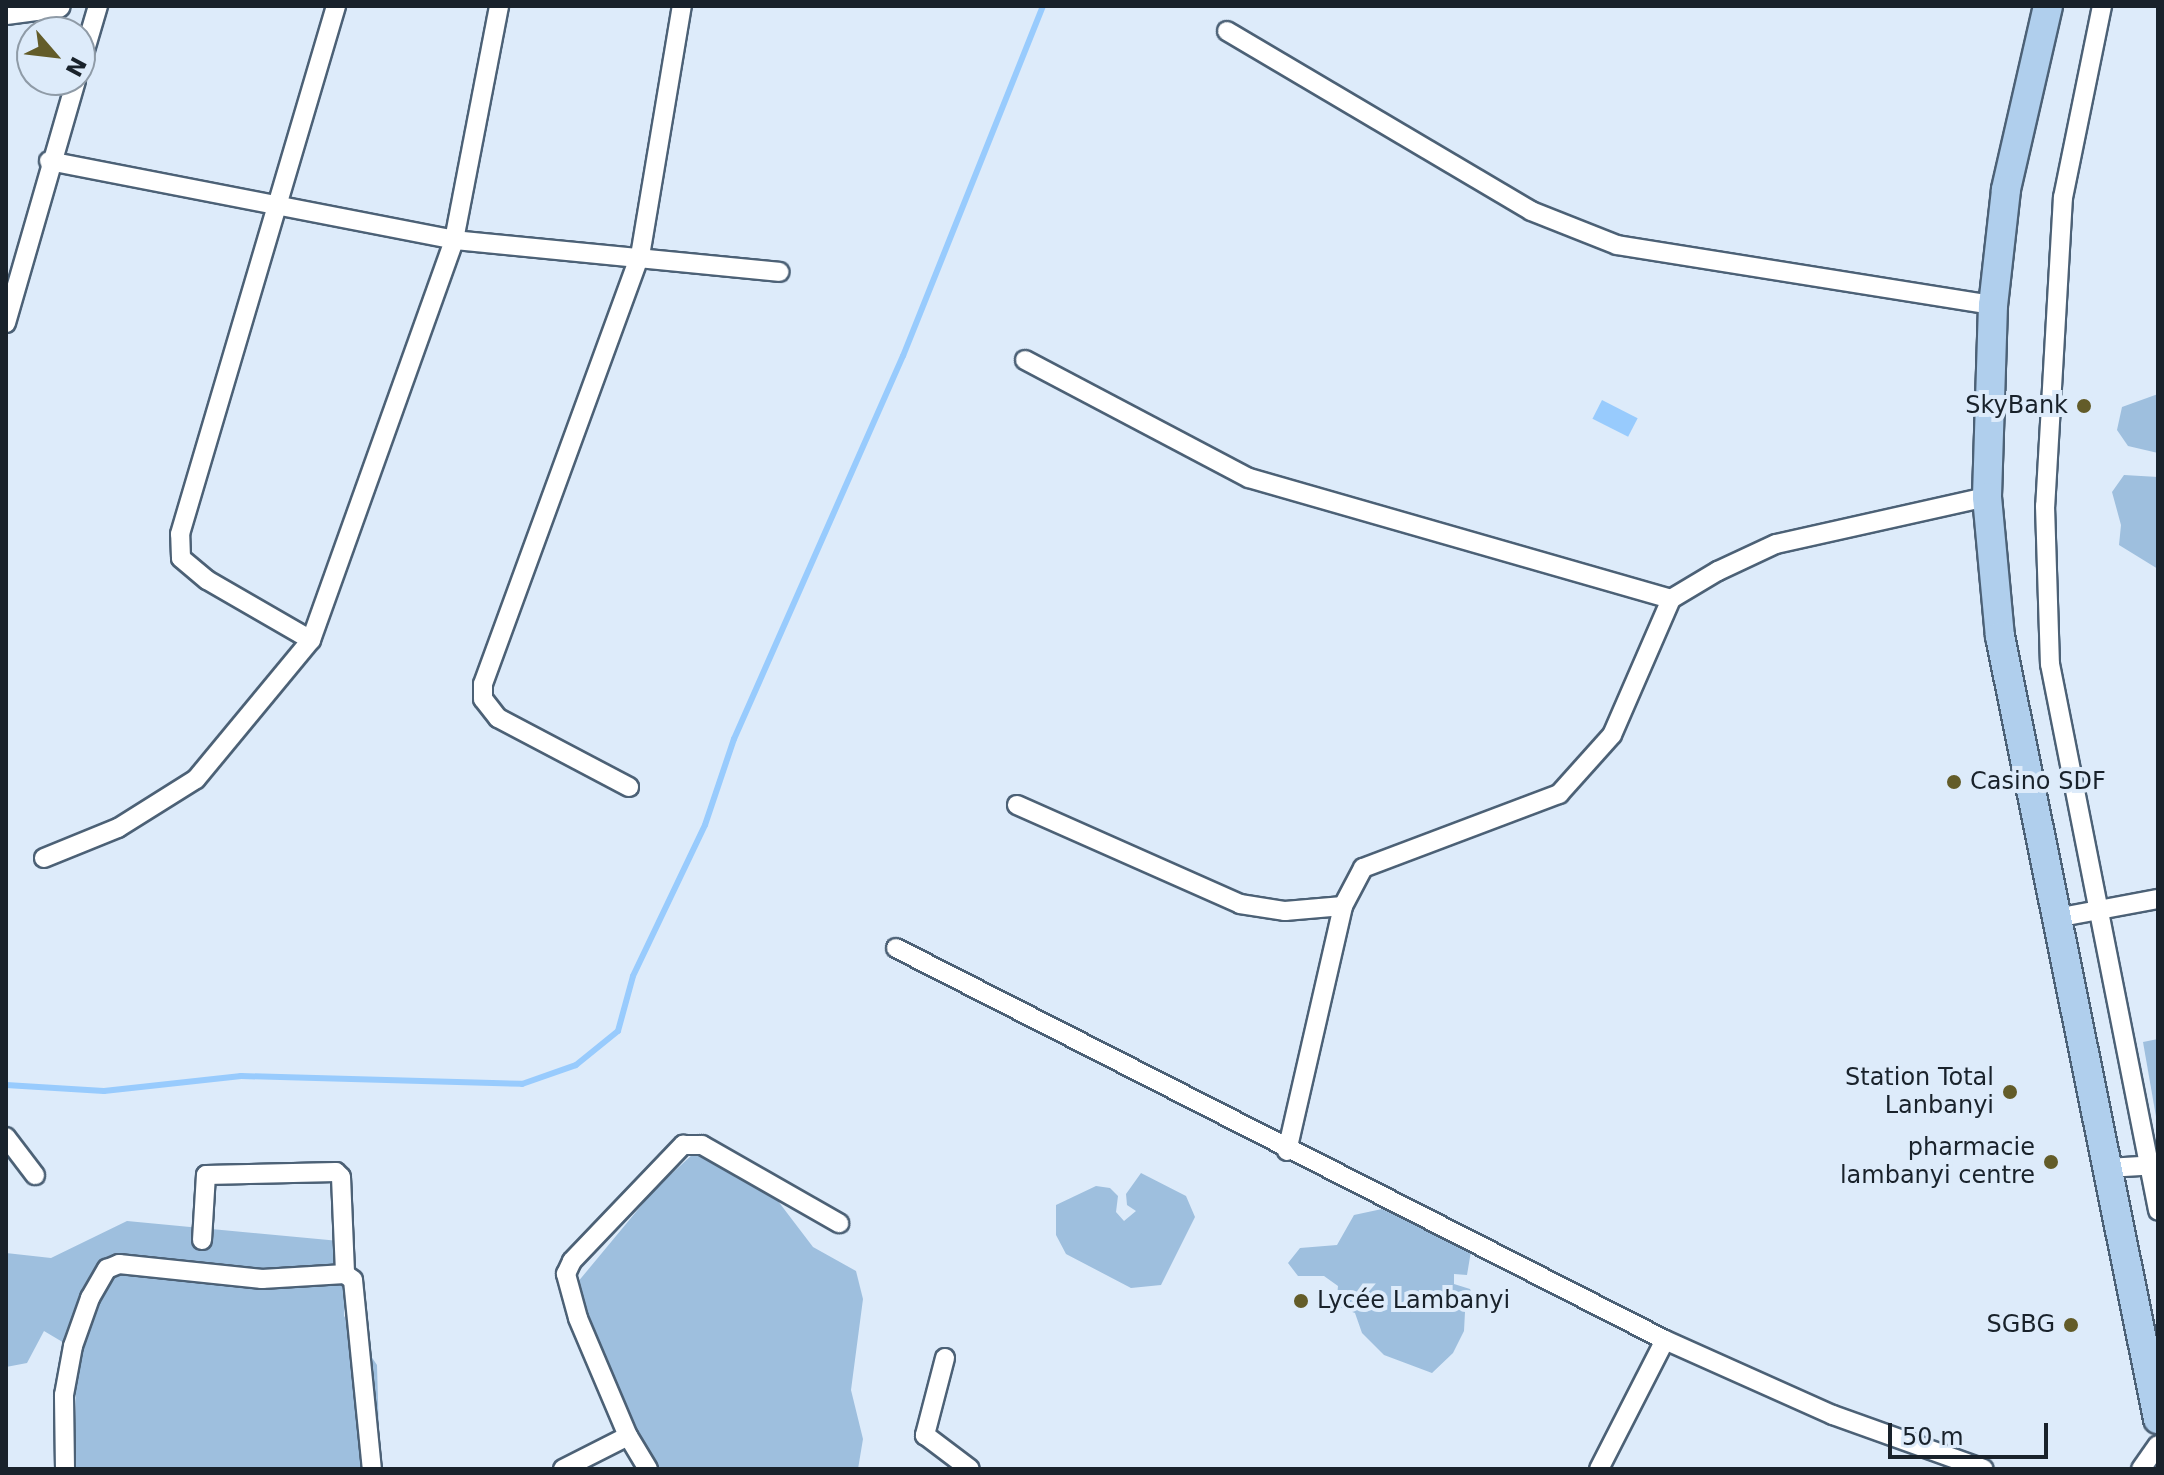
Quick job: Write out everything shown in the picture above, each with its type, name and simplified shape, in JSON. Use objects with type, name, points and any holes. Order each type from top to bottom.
[{"type":"main road","points":[[2048,6],[2006,190],[1993,305],[1987,497],[2000,636],[2158,1419]]},
{"type":"street","points":[[6,13],[59,6]]},
{"type":"street","points":[[311,640],[207,580],[181,558],[180,534],[336,6]]},
{"type":"street","points":[[44,858],[118,828],[196,779],[311,640],[454,240],[499,6]]},
{"type":"street","points":[[629,787],[498,718],[483,699],[483,684],[640,256],[682,6]]},
{"type":"street","points":[[2102,6],[2063,197],[2045,506],[2050,664],[2153,1163],[2158,1210]]},
{"type":"street","points":[[1227,31],[1531,211],[1617,245],[1993,305]]},
{"type":"street","points":[[6,323],[11,288],[71,96]]},
{"type":"street","points":[[49,161],[279,203],[454,240],[779,272]]},
{"type":"street","points":[[1025,360],[1249,478],[1671,599]]},
{"type":"street","points":[[1287,1151],[1343,906],[1363,868],[1559,794],[1612,735],[1671,599],[1776,544],[1987,497]]},
{"type":"street","points":[[1017,805],[1240,904],[1285,911],[1343,906]]},
{"type":"street","points":[[2056,918],[2158,899]]},
{"type":"street","points":[[896,948],[1287,1151],[1665,1340],[1833,1415],[1984,1469]]},
{"type":"street","points":[[6,1137],[35,1175]]},
{"type":"street","points":[[648,1469],[628,1436],[578,1318],[566,1274],[572,1261],[683,1145],[702,1145],[839,1223]]},
{"type":"street","points":[[2107,1168],[2153,1163]]},
{"type":"street","points":[[202,1240],[201,1181],[206,1175],[336,1172],[341,1177],[345,1274],[354,1287],[372,1469]]},
{"type":"street","points":[[65,1469],[64,1395],[73,1346],[90,1298],[107,1269],[119,1264],[262,1279],[345,1274]]},
{"type":"street","points":[[1599,1469],[1665,1340]]},
{"type":"street","points":[[945,1358],[925,1435],[970,1469]]},
{"type":"street","points":[[563,1469],[628,1436]]},
{"type":"street","points":[[2141,1469],[2158,1445]]},
{"type":"shaded area","points":[[2158,394],[2158,453],[2128,446],[2117,430],[2122,407]]},
{"type":"shaded area","points":[[1602,400],[1638,418],[1628,437],[1592,419]]},
{"type":"shaded area","points":[[2124,475],[2158,477],[2158,569],[2119,545],[2121,525],[2112,492]]},
{"type":"shaded area","points":[[2158,1039],[2158,1128],[2143,1042]]},
{"type":"shaded area","points":[[694,1153],[765,1184],[813,1247],[856,1271],[863,1299],[851,1390],[863,1439],[858,1469],[659,1469],[607,1373],[577,1283],[655,1189]]},
{"type":"shaded area","points":[[1141,1173],[1186,1196],[1195,1217],[1161,1285],[1131,1288],[1066,1254],[1056,1235],[1056,1205],[1096,1186],[1110,1188],[1118,1196],[1116,1212],[1124,1221],[1136,1211],[1127,1205],[1126,1194]]},
{"type":"shaded area","points":[[1382,1209],[1471,1251],[1467,1275],[1454,1274],[1454,1284],[1470,1289],[1475,1300],[1465,1312],[1464,1331],[1453,1353],[1432,1373],[1384,1355],[1362,1333],[1355,1313],[1336,1306],[1338,1286],[1324,1276],[1298,1276],[1288,1263],[1300,1248],[1337,1245],[1354,1215]]},
{"type":"shaded area","points":[[127,1221],[350,1242],[344,1316],[377,1365],[380,1469],[75,1469],[76,1350],[44,1331],[27,1363],[6,1367],[6,1253],[51,1258]]},
{"type":"waterway","points":[[6,1085],[104,1091],[241,1076],[522,1084],[576,1065],[618,1031],[633,976],[705,825],[734,739],[903,356],[1043,6]]},
{"type":"place","name":"SkyBank","points":[[2084,406]]},
{"type":"place","name":"Casino SDF","points":[[1954,782]]},
{"type":"place","name":"Station Total Lanbanyi","points":[[2010,1092]]},
{"type":"place","name":"pharmacie lambanyi centre","points":[[2051,1162]]},
{"type":"place","name":"Lycée Lambanyi","points":[[1301,1301]]},
{"type":"place","name":"SGBG","points":[[2071,1325]]}]
